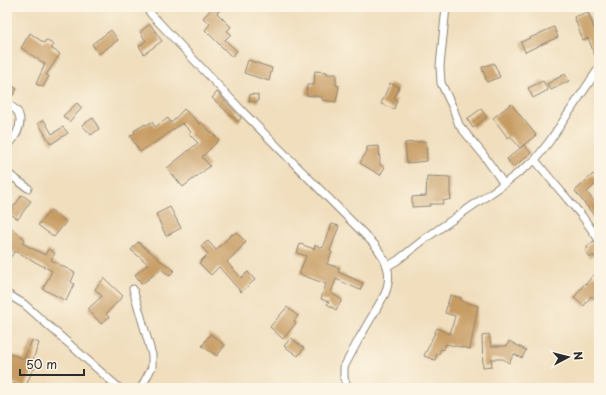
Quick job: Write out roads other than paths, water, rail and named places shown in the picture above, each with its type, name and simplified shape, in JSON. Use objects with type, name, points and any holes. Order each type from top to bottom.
[{"type":"street","points":[[146,7],[244,113],[375,245],[384,257],[389,272],[388,287],[344,367],[344,378],[348,388]]},
{"type":"street","points":[[446,7],[440,66],[441,83],[459,125],[482,153],[504,184]]},
{"type":"street","points":[[388,266],[504,184],[535,160],[549,142],[599,68]]},
{"type":"street","points":[[7,104],[12,106],[19,114],[20,126],[7,148]]},
{"type":"street","points":[[535,160],[582,216],[599,240]]},
{"type":"street","points":[[7,173],[28,188]]},
{"type":"street","points":[[133,289],[152,355],[152,367],[141,388]]},
{"type":"street","points":[[7,294],[24,304],[119,388]]}]
